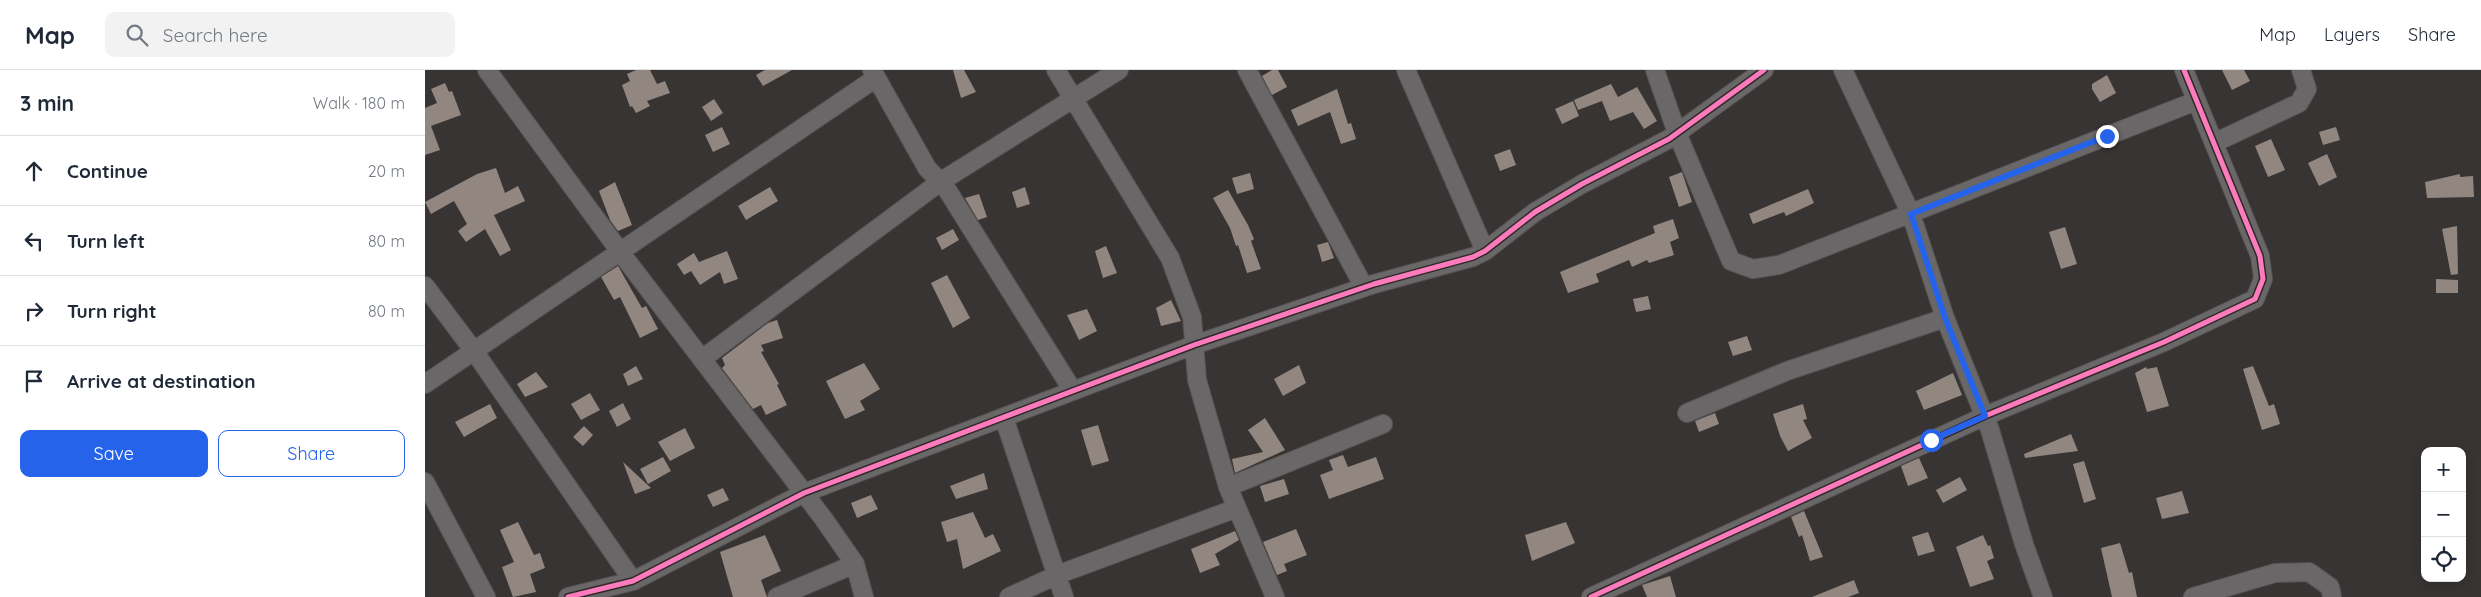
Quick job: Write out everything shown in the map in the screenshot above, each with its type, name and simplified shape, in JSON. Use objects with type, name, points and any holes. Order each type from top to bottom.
[{"type":"street","points":[[1056,70],[1170,258],[1192,317],[1197,380],[1229,487],[1275,597]]},
{"type":"street","points":[[702,359],[940,182],[1119,70]]},
{"type":"street","points":[[1247,70],[1364,287]]},
{"type":"street","points":[[1406,70],[1485,251]]},
{"type":"street","points":[[1655,70],[1677,132],[1731,261],[1753,269],[1779,265],[2196,101]]},
{"type":"street","points":[[569,597],[633,581],[804,493],[1194,345],[1364,287],[1473,257],[1485,251],[1535,212],[1677,132],[1765,70]]},
{"type":"street","points":[[1843,70],[1911,214],[1945,318],[1985,416],[2024,544],[2043,597]]},
{"type":"street","points":[[1591,597],[1985,416],[2164,342],[2255,299],[2263,279],[2260,256],[2184,70]]},
{"type":"street","points":[[2214,144],[2299,103],[2307,89],[2301,70]]},
{"type":"street","points":[[494,72],[621,253],[804,493],[855,564],[864,597]]},
{"type":"street","points":[[425,384],[621,253],[874,74],[927,168],[940,182],[1073,391]]},
{"type":"street","points":[[425,286],[474,351],[633,581]]},
{"type":"street","points":[[1687,413],[1787,371],[1945,318]]},
{"type":"street","points":[[1003,418],[1064,597]]},
{"type":"street","points":[[1229,487],[1383,424]]},
{"type":"street","points":[[425,482],[486,597]]},
{"type":"street","points":[[1009,597],[1057,575],[1237,508]]},
{"type":"street","points":[[777,597],[855,564]]},
{"type":"street","points":[[2193,597],[2275,573],[2309,572],[2330,587],[2332,597]]},
{"type":"building","points":[[636,70],[650,70],[657,84],[665,81],[670,93],[647,101],[650,106],[636,113],[632,106],[630,107],[622,85],[630,81],[627,74]]},
{"type":"building","points":[[765,70],[792,70],[763,86],[756,75]]},
{"type":"building","points":[[953,70],[964,70],[976,92],[961,98]]},
{"type":"building","points":[[1272,70],[1278,70],[1287,87],[1272,95],[1262,76]]},
{"type":"building","points":[[2222,70],[2244,70],[2250,81],[2232,90]]},
{"type":"building","points":[[2107,75],[2116,93],[2100,102],[2092,89],[2092,84]]},
{"type":"building","points":[[445,83],[449,92],[452,91],[461,115],[431,126],[440,150],[425,155],[425,108],[437,103],[431,89]]},
{"type":"building","points":[[1611,84],[1618,97],[1637,87],[1657,121],[1644,129],[1633,112],[1610,121],[1602,101],[1578,110],[1574,100]]},
{"type":"building","points":[[1337,89],[1348,124],[1351,123],[1356,139],[1341,144],[1330,112],[1298,126],[1291,110]]},
{"type":"building","points":[[714,99],[723,113],[711,121],[702,107]]},
{"type":"building","points":[[1573,101],[1579,116],[1562,124],[1555,109]]},
{"type":"building","points":[[722,127],[730,144],[713,152],[705,135]]},
{"type":"building","points":[[2336,127],[2340,140],[2323,145],[2319,132]]},
{"type":"building","points":[[2271,139],[2285,170],[2268,177],[2255,146]]},
{"type":"building","points":[[1510,149],[1516,165],[1500,171],[1494,155]]},
{"type":"building","points":[[2327,154],[2337,177],[2319,186],[2308,163]]},
{"type":"building","points":[[496,168],[505,193],[518,186],[525,201],[494,215],[511,250],[500,256],[485,229],[466,242],[458,231],[467,224],[454,201],[431,214],[425,202],[477,174]]},
{"type":"building","points":[[1682,172],[1692,202],[1679,207],[1669,177]]},
{"type":"building","points":[[1250,173],[1254,189],[1237,194],[1232,178]]},
{"type":"building","points":[[2460,174],[2460,177],[2473,176],[2474,197],[2427,198],[2425,182]]},
{"type":"building","points":[[615,182],[632,225],[618,231],[610,220],[599,191]]},
{"type":"building","points":[[770,187],[778,201],[746,220],[738,206]]},
{"type":"building","points":[[1025,187],[1030,204],[1017,208],[1012,192]]},
{"type":"building","points":[[1808,189],[1814,203],[1786,216],[1784,212],[1753,224],[1749,214]]},
{"type":"building","points":[[1228,190],[1254,239],[1251,241],[1261,269],[1247,273],[1238,245],[1236,246],[1230,228],[1213,198]]},
{"type":"building","points":[[979,194],[987,217],[978,220],[965,198]]},
{"type":"building","points":[[1673,219],[1679,238],[1670,242],[1674,255],[1649,263],[1647,260],[1632,267],[1629,260],[1596,274],[1599,282],[1568,293],[1560,272],[1655,233],[1653,226]]},
{"type":"building","points":[[2457,226],[2458,274],[2451,275],[2442,229]]},
{"type":"building","points":[[2065,227],[2077,264],[2061,269],[2049,232]]},
{"type":"building","points":[[953,229],[959,240],[942,250],[936,238]]},
{"type":"building","points":[[1328,242],[1334,258],[1322,262],[1317,245]]},
{"type":"building","points":[[1106,246],[1117,273],[1103,278],[1095,251]]},
{"type":"building","points":[[727,251],[738,279],[724,284],[720,272],[700,285],[691,271],[684,275],[677,264],[694,253],[699,262]]},
{"type":"building","points":[[618,266],[642,308],[646,306],[658,329],[640,338],[620,297],[614,300],[601,277]]},
{"type":"building","points":[[947,275],[970,318],[953,328],[931,283]]},
{"type":"building","points":[[2436,279],[2458,280],[2458,293],[2436,293]]},
{"type":"building","points":[[1648,296],[1651,309],[1636,312],[1633,299]]},
{"type":"building","points":[[1171,300],[1181,321],[1161,326],[1156,308]]},
{"type":"building","points":[[1087,309],[1097,331],[1079,340],[1067,315]]},
{"type":"building","points":[[777,320],[783,338],[761,345],[764,351],[761,352],[779,384],[777,385],[787,405],[766,415],[761,405],[753,409],[722,368],[725,365],[722,358],[768,323]]},
{"type":"building","points":[[1747,336],[1752,350],[1733,356],[1728,342]]},
{"type":"building","points":[[864,363],[880,389],[860,401],[865,410],[845,419],[826,381]]},
{"type":"building","points":[[1299,365],[1306,383],[1283,396],[1274,379]]},
{"type":"building","points":[[636,366],[643,379],[628,386],[623,374]]},
{"type":"building","points":[[2253,366],[2269,406],[2274,404],[2280,424],[2262,430],[2243,369]]},
{"type":"building","points":[[2146,367],[2147,369],[2157,367],[2169,406],[2147,412],[2135,373]]},
{"type":"building","points":[[536,372],[548,387],[525,397],[517,384]]},
{"type":"building","points":[[1953,373],[1962,395],[1924,410],[1916,391]]},
{"type":"building","points":[[590,393],[600,410],[581,420],[571,404]]},
{"type":"building","points":[[623,403],[631,419],[617,427],[609,411]]},
{"type":"building","points":[[490,404],[497,418],[464,437],[455,422]]},
{"type":"building","points":[[1803,404],[1807,419],[1803,420],[1812,438],[1788,451],[1780,436],[1773,414]]},
{"type":"building","points":[[1715,413],[1719,424],[1699,432],[1695,421]]},
{"type":"building","points":[[1265,418],[1285,450],[1235,473],[1232,459],[1263,452],[1248,430]]},
{"type":"building","points":[[1098,425],[1109,461],[1092,466],[1081,430]]},
{"type":"building","points":[[584,426],[593,435],[583,446],[573,437]]},
{"type":"building","points":[[685,428],[695,448],[670,461],[658,442]]},
{"type":"building","points":[[2071,434],[2078,451],[2025,458],[2024,454]]},
{"type":"building","points":[[1343,455],[1348,467],[1376,457],[1384,479],[1329,499],[1320,475],[1333,470],[1329,460]]},
{"type":"building","points":[[663,457],[671,471],[648,484],[640,469]]},
{"type":"building","points":[[1919,458],[1928,478],[1908,486],[1901,466]]},
{"type":"building","points":[[2084,461],[2096,499],[2084,503],[2073,464]]},
{"type":"building","points":[[623,462],[651,488],[635,494]]},
{"type":"building","points":[[984,473],[988,489],[956,499],[950,486]]},
{"type":"building","points":[[1960,477],[1967,490],[1943,503],[1936,490]]},
{"type":"building","points":[[1284,479],[1289,494],[1265,502],[1260,486]]},
{"type":"building","points":[[723,488],[729,500],[713,507],[707,495]]},
{"type":"building","points":[[2182,491],[2189,513],[2162,519],[2156,498]]},
{"type":"building","points":[[871,495],[878,509],[857,518],[851,503]]},
{"type":"building","points":[[1804,511],[1823,557],[1810,561],[1802,535],[1799,537],[1791,517]]},
{"type":"building","points":[[973,512],[985,538],[993,534],[1001,551],[963,569],[957,539],[947,542],[941,522]]},
{"type":"building","points":[[518,522],[534,555],[540,553],[545,568],[530,574],[536,592],[513,597],[502,567],[514,562],[500,530]]},
{"type":"building","points":[[1566,522],[1575,543],[1532,561],[1525,535]]},
{"type":"building","points":[[1296,529],[1307,555],[1284,564],[1287,571],[1277,575],[1263,542]]},
{"type":"building","points":[[1235,531],[1239,540],[1215,554],[1220,565],[1200,573],[1191,549]]},
{"type":"building","points":[[1928,532],[1935,551],[1918,556],[1912,537]]},
{"type":"building","points":[[765,535],[781,571],[761,580],[767,597],[733,597],[720,552]]},
{"type":"building","points":[[1983,535],[1988,546],[1990,545],[1994,558],[1987,561],[1994,579],[1970,587],[1956,547]]},
{"type":"building","points":[[2120,543],[2129,573],[2132,572],[2137,597],[2112,597],[2101,548]]},
{"type":"building","points":[[1670,576],[1676,597],[1647,597],[1642,585]]},
{"type":"building","points":[[1854,580],[1859,593],[1848,597],[1812,597]]},
{"type":"cycle path","points":[[568,597],[633,581],[804,493],[1194,345],[1374,284],[1473,257],[1485,251],[1535,212],[1582,184],[1669,139],[1764,70]]},
{"type":"cycle path","points":[[1591,597],[1985,416],[2164,342],[2255,299],[2263,279],[2260,256],[2184,70]]},
{"type":"route","points":[[1931,440],[1985,416],[1945,318],[1911,214],[2107,136]]}]
